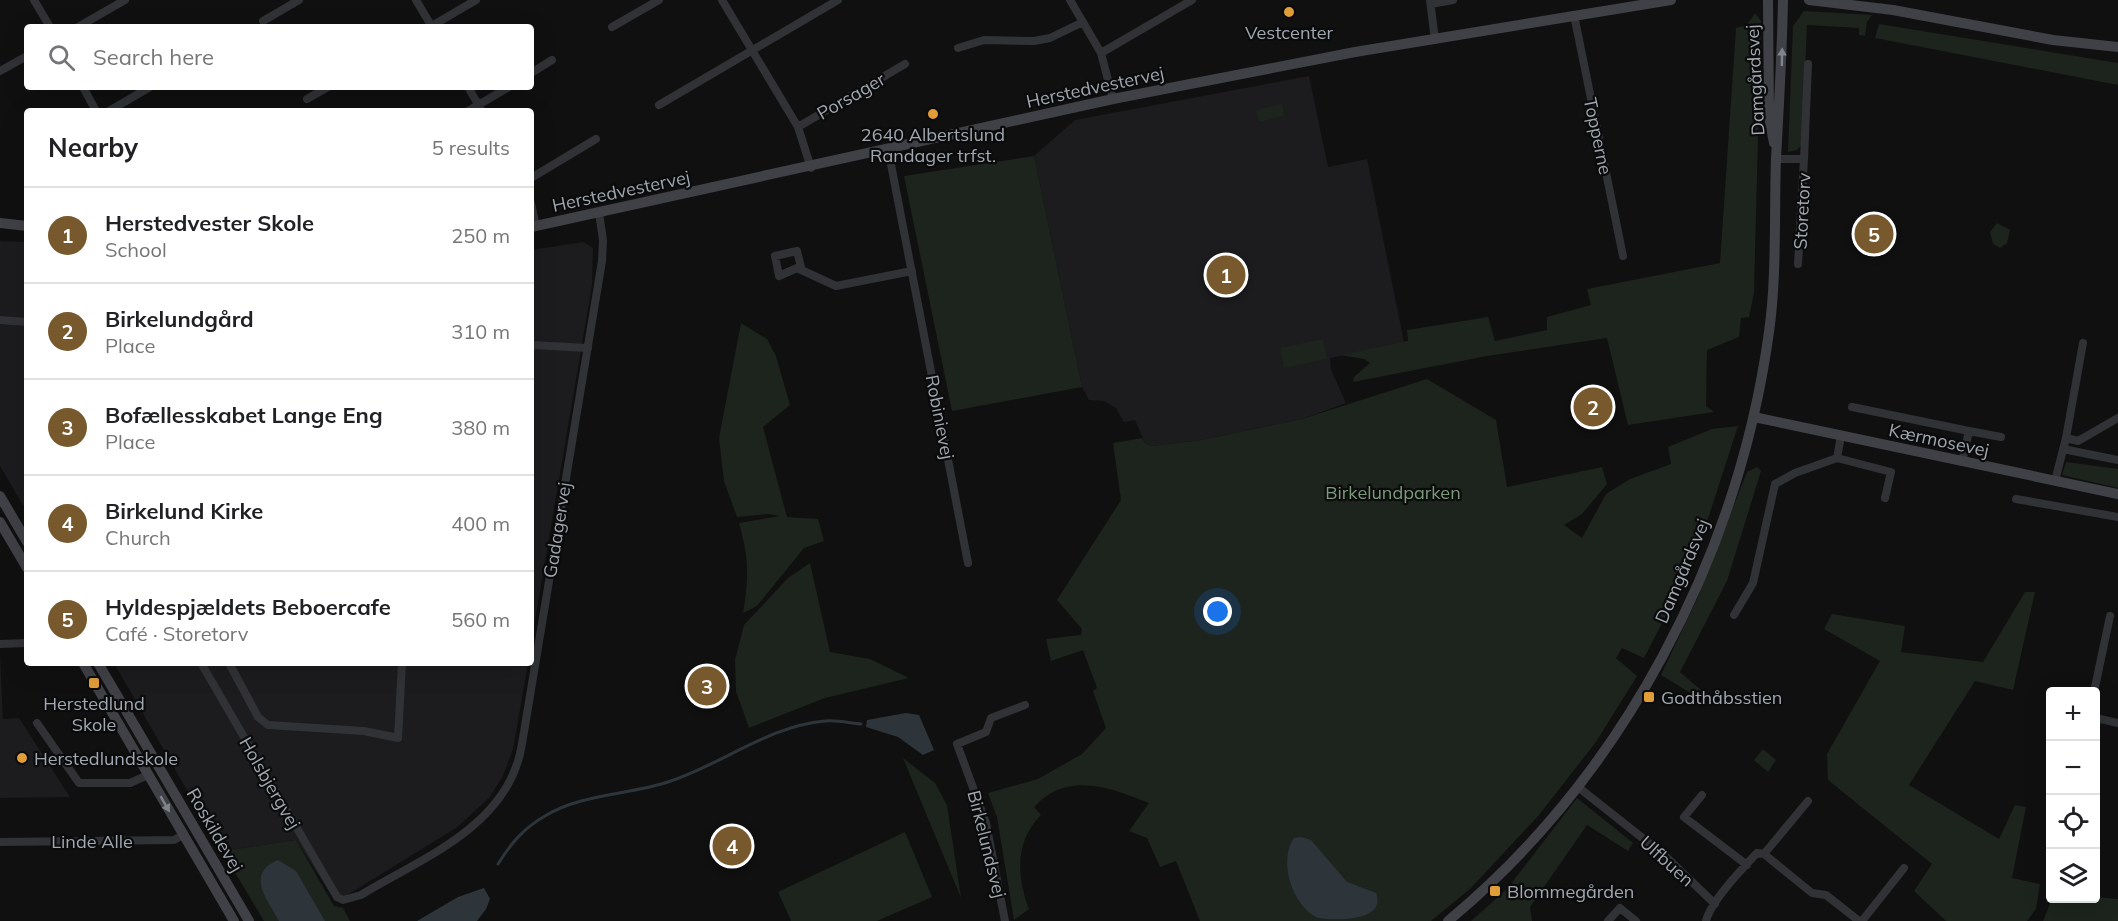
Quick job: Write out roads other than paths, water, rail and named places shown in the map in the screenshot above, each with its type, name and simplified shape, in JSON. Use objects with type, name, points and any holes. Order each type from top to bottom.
[{"type":"street","points":[[34,0],[48,24]]},
{"type":"street","points":[[83,24],[125,0]]},
{"type":"street","points":[[263,21],[299,0]]},
{"type":"street","points":[[416,0],[429,24]]},
{"type":"street","points":[[436,24],[476,0]]},
{"type":"street","points":[[612,27],[659,0]]},
{"type":"street","name":"Porsager","points":[[722,0],[798,127],[811,168]]},
{"type":"street","points":[[659,105],[837,0]]},
{"type":"street","points":[[1070,0],[1101,53],[1113,99]]},
{"type":"street","points":[[1101,53],[1192,0]]},
{"type":"street","points":[[1435,40],[1431,2],[1453,0]]},
{"type":"street","name":"Herstedvestervej","points":[[534,227],[811,168],[1113,99],[1355,52],[1671,0]]},
{"type":"street","name":"Damgårdsvej","points":[[1768,0],[1769,116],[1776,159]]},
{"type":"street","name":"Damgårdsvej","points":[[1448,921],[1510,864],[1578,787],[1641,695],[1688,604],[1725,513],[1754,417],[1772,306],[1776,159],[1781,115],[1782,0]]},
{"type":"street","points":[[1809,0],[1893,10],[2053,40],[2118,47]]},
{"type":"street","name":"Topperne","points":[[1574,15],[1623,256]]},
{"type":"street","points":[[958,48],[984,40],[1042,40],[1083,22]]},
{"type":"street","points":[[0,71],[24,58]]},
{"type":"street","points":[[534,71],[552,60]]},
{"type":"street","name":"Porsager","points":[[798,127],[905,64]]},
{"type":"street","name":"Storetorv","points":[[1798,264],[1808,64]]},
{"type":"street","points":[[85,90],[94,108]]},
{"type":"street","points":[[114,108],[145,90]]},
{"type":"street","points":[[307,99],[323,90]]},
{"type":"street","points":[[470,90],[481,108],[504,90]]},
{"type":"street","points":[[534,176],[596,139]]},
{"type":"street","name":"Robinievej","points":[[888,149],[968,563]]},
{"type":"street","name":"Storetorv","points":[[1776,159],[1804,159]]},
{"type":"street","name":"Gadagervej","points":[[534,664],[602,261],[603,240],[598,213]]},
{"type":"street","points":[[0,224],[24,228]]},
{"type":"street","points":[[0,231],[24,229]]},
{"type":"street","points":[[797,268],[836,286],[912,271]]},
{"type":"street","points":[[0,320],[24,322]]},
{"type":"street","points":[[2055,481],[2066,438],[2083,343]]},
{"type":"street","points":[[534,345],[588,348]]},
{"type":"street","points":[[1852,407],[2001,437]]},
{"type":"street","name":"Kærmosevej","points":[[1754,417],[2118,494]]},
{"type":"street","points":[[2066,438],[2078,441],[2118,418]]},
{"type":"street","points":[[1962,462],[1969,431]]},
{"type":"street","points":[[1837,458],[1842,436]]},
{"type":"street","points":[[2063,449],[2118,460]]},
{"type":"street","points":[[1734,615],[1753,583],[1774,484],[1795,473],[1837,458],[1891,472],[1885,498]]},
{"type":"street","points":[[0,496],[24,537]]},
{"type":"street","points":[[2016,499],[2118,517]]},
{"type":"street","points":[[0,522],[24,563]]},
{"type":"street","points":[[2095,687],[2110,616]]},
{"type":"street","points":[[0,644],[24,643]]},
{"type":"street","name":"Roskildevej","points":[[84,666],[234,921]]},
{"type":"street","name":"Roskildevej","points":[[100,666],[249,921]]},
{"type":"street","name":"Holsbjergvej","points":[[203,666],[337,897],[343,900]]},
{"type":"street","points":[[231,666],[258,717],[268,725],[364,731],[398,738],[402,666]]},
{"type":"street","name":"Gadagervej","points":[[343,900],[361,895],[468,830],[491,809],[517,764],[534,666]]},
{"type":"street","name":"Birkelundsvej","points":[[1005,921],[986,823],[957,744],[986,732],[991,718],[1025,705]]},
{"type":"street","points":[[2100,719],[2118,723]]},
{"type":"street","points":[[38,723],[79,783],[130,783],[148,775]]},
{"type":"street","name":"Ulfbuen","points":[[1578,787],[1664,855],[1715,904]]},
{"type":"street","points":[[1702,795],[1684,817],[1746,865]]},
{"type":"street","points":[[1764,854],[1808,801]]},
{"type":"street","name":"Linde Alle","points":[[0,842],[174,840],[183,835]]},
{"type":"street","points":[[1706,921],[1715,904],[1757,853],[1764,854],[1812,892],[1827,895],[1861,921],[1904,868]]},
{"type":"street","points":[[1608,921],[1620,908],[1636,921]]},
{"type":"waterway","points":[[498,864],[524,831],[537,821],[574,803],[668,782],[688,775],[764,738],[804,724],[830,721],[861,724]]},
{"type":"place","name":"Vestcenter","points":[[1289,12]]},
{"type":"place","name":"2640 Albertslund Randager trfst.","points":[[933,114]]},
{"type":"place","name":"Hyldespjældets Beboercafe","points":[[1874,234]]},
{"type":"place","name":"Herstedvester Skole","points":[[1226,275]]},
{"type":"place","name":"Birkelundgård","points":[[1593,407]]},
{"type":"place","name":"Herstedlund Skole","points":[[94,683]]},
{"type":"place","name":"Bofællesskabet Lange Eng","points":[[707,686]]},
{"type":"place","name":"Godthåbsstien","points":[[1649,697]]},
{"type":"place","name":"Herstedlundskole","points":[[22,758]]},
{"type":"place","name":"Birkelund Kirke","points":[[732,846]]},
{"type":"place","name":"Blommegården","points":[[1495,891]]},
{"type":"park label","name":"Birkelundparken","points":[[1393,492]]}]
